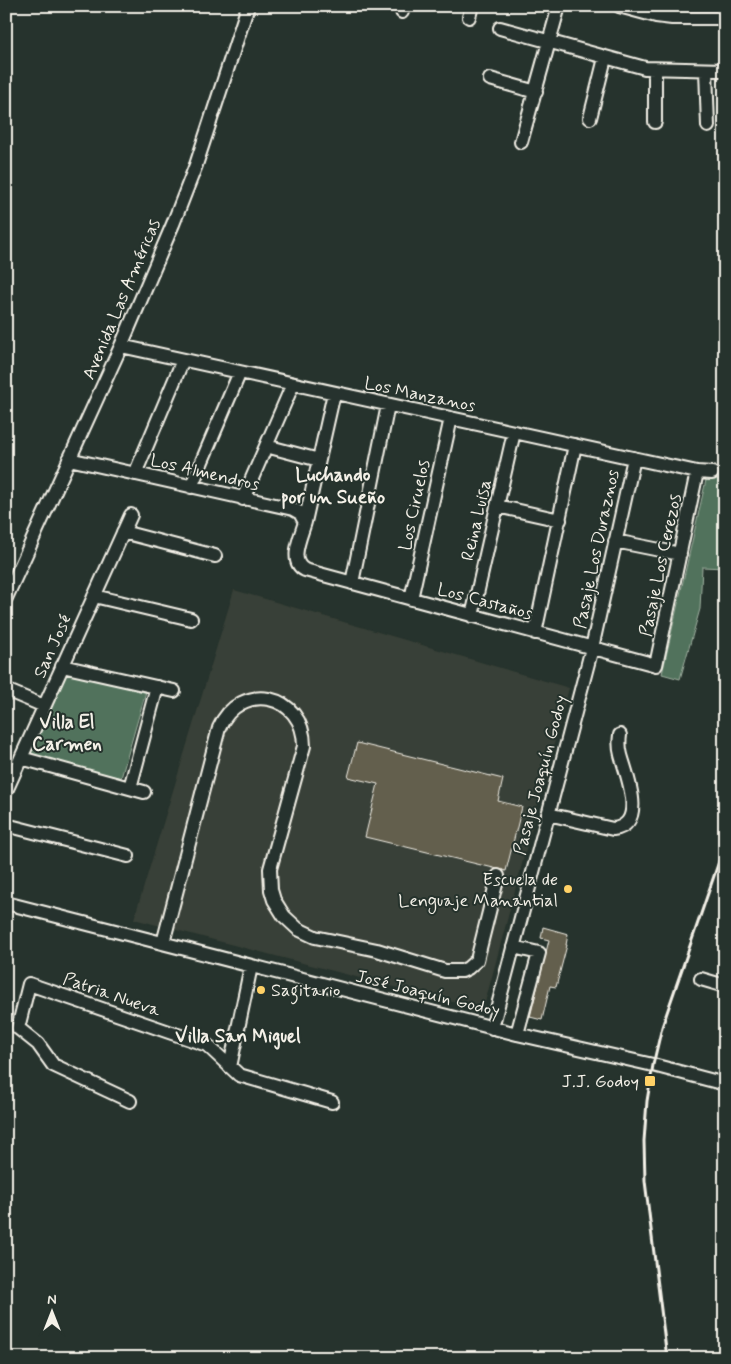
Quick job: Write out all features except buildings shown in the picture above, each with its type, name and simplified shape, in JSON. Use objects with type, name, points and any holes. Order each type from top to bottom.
[{"type":"street","name":"Avenida Las Américas","points":[[6,598],[121,346],[185,195],[248,6]]},
{"type":"street","points":[[521,142],[559,6]]},
{"type":"street","points":[[619,6],[656,16],[672,18],[725,18]]},
{"type":"street","points":[[500,28],[605,58],[654,69],[725,70]]},
{"type":"street","points":[[590,118],[605,58]]},
{"type":"street","points":[[654,69],[655,122]]},
{"type":"street","points":[[706,70],[708,126]]},
{"type":"street","points":[[490,79],[536,92]]},
{"type":"street","name":"Los Manzanos","points":[[121,346],[697,472],[712,473]]},
{"type":"street","points":[[135,474],[183,360]]},
{"type":"street","points":[[191,487],[240,372]]},
{"type":"street","points":[[243,499],[293,384]]},
{"type":"street","points":[[305,522],[334,393]]},
{"type":"street","points":[[352,583],[388,405]]},
{"type":"street","name":"Los Ciruelos","points":[[411,599],[451,418]]},
{"type":"street","name":"Reina Luisa","points":[[472,616],[514,432]]},
{"type":"street","points":[[535,633],[575,445]]},
{"type":"street","points":[[266,446],[319,460]]},
{"type":"street","name":"Pasaje Los Duraznos","points":[[592,648],[634,458]]},
{"type":"street","name":"Los Almendros","points":[[69,459],[293,509],[300,513],[305,522]]},
{"type":"street","name":"Pasaje Los Cerezos","points":[[656,665],[697,472]]},
{"type":"street","points":[[497,506],[560,520]]},
{"type":"street","name":"San José","points":[[6,791],[131,515]]},
{"type":"street","name":"Los Castaños","points":[[305,522],[296,558],[299,567],[305,570],[656,665]]},
{"type":"street","points":[[123,532],[215,556]]},
{"type":"street","points":[[615,540],[680,554]]},
{"type":"street","points":[[94,596],[191,620]]},
{"type":"street","name":"Pasaje Joaquín Godoy","points":[[492,1028],[592,648]]},
{"type":"street","points":[[62,666],[174,691]]},
{"type":"street","points":[[130,788],[157,687]]},
{"type":"street","points":[[6,690],[44,706]]},
{"type":"street","points":[[162,944],[219,728],[222,721],[233,708],[255,698],[271,699],[286,706],[297,717],[303,731],[304,746],[272,859],[270,879],[271,890],[278,908],[298,929],[315,937],[377,950],[445,972],[462,971],[477,960],[498,876]]},
{"type":"street","points":[[548,814],[609,829],[618,829],[625,824],[631,814],[633,799],[619,748],[620,735]]},
{"type":"street","points":[[21,758],[144,792]]},
{"type":"street","points":[[6,825],[128,856]]},
{"type":"street","name":"José Joaquín Godoy","points":[[6,903],[492,1028],[725,1084]]},
{"type":"street","points":[[513,946],[539,953],[517,1034]]},
{"type":"street","points":[[230,1067],[251,966]]},
{"type":"street","points":[[701,979],[725,986]]},
{"type":"street","name":"Patria Nueva","points":[[130,1101],[53,1065],[38,1044],[18,1028],[29,984],[207,1045],[239,1075],[332,1102]]},
{"type":"shaded area","points":[[234,590],[569,688],[483,1010],[134,919]]},
{"type":"green space","points":[[724,447],[725,568],[702,567],[700,609],[680,679],[662,674],[706,480],[720,479]]},
{"type":"green space","points":[[65,668],[147,688],[121,778],[27,755]]},
{"type":"railway","points":[[667,1358],[645,1181],[644,1141],[647,1101],[662,1027],[725,844]]},
{"type":"place","name":"Escuela de Lenguaje Manantial","points":[[568,889]]},
{"type":"place","name":"Sagitario","points":[[261,990]]},
{"type":"place","name":"J.J. Godoy","points":[[650,1081]]},
{"type":"district","name":"Luchando por un Sueño","points":[[333,485]]},
{"type":"district","name":"Villa El Carmen","points":[[67,732]]},
{"type":"district","name":"Villa San Miguel","points":[[238,1035]]}]
